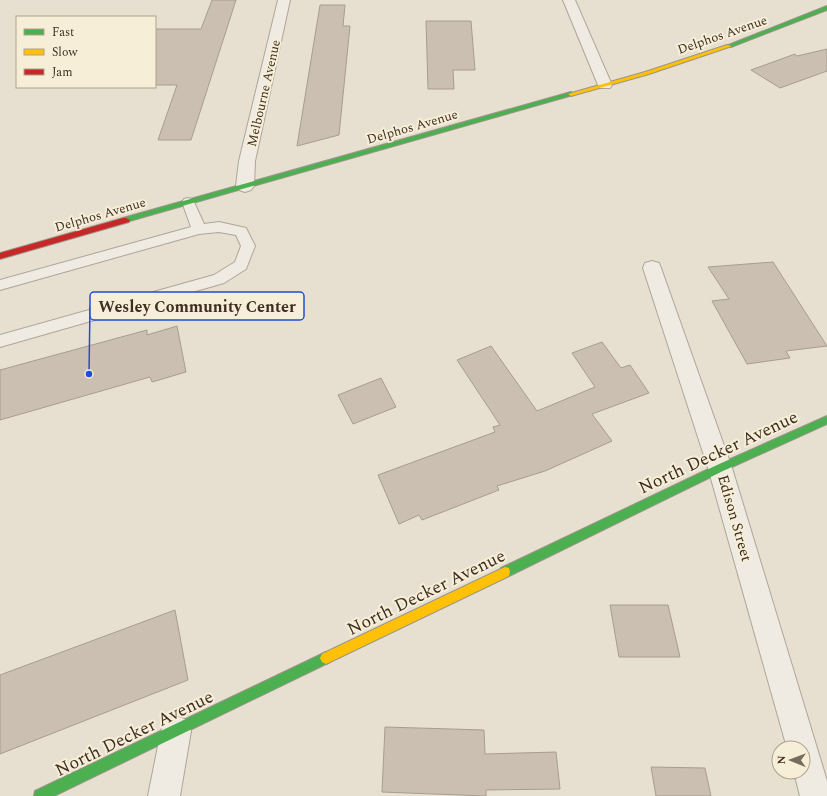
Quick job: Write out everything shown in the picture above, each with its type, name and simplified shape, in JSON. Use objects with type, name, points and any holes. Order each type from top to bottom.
[{"type":"street","name":"Melbourne Avenue","points":[[245,186],[247,161],[284,0]]},
{"type":"street","points":[[569,0],[605,85]]},
{"type":"street","name":"Delphos Avenue","points":[[0,256],[605,85],[717,51],[827,8]]},
{"type":"street","name":"Edison Street","points":[[652,268],[720,468],[800,740]]},
{"type":"street","name":"North Decker Avenue","points":[[40,796],[720,468],[827,420]]},
{"type":"street","points":[[164,796],[176,730]]},
{"type":"street","points":[[811,779],[816,796]]},
{"type":"lane","points":[[188,202],[199,229]]},
{"type":"lane","points":[[0,285],[199,229],[219,227],[241,231],[248,246],[241,265],[219,279],[0,341]]},
{"type":"building","points":[[212,0],[236,0],[191,140],[158,140],[177,85],[156,85],[156,29],[201,29]]},
{"type":"building","points":[[320,5],[345,5],[343,26],[350,26],[339,135],[297,146]]},
{"type":"building","points":[[426,21],[471,21],[475,70],[453,70],[454,89],[428,89]]},
{"type":"building","points":[[827,49],[827,71],[780,88],[751,70],[795,54],[797,56]]},
{"type":"building","points":[[773,262],[827,346],[786,351],[790,358],[747,364],[712,301],[729,299],[708,267]]},
{"type":"building","points":[[177,326],[186,372],[152,382],[150,377],[0,420],[0,370],[147,330],[147,335]]},
{"type":"building","points":[[602,342],[621,368],[630,365],[649,393],[592,414],[612,441],[545,471],[497,486],[499,490],[422,520],[419,515],[399,524],[378,475],[495,432],[493,427],[500,425],[457,360],[491,346],[537,411],[595,387],[572,353]]},
{"type":"building","points":[[381,378],[396,407],[353,424],[338,395]]},
{"type":"building","points":[[610,605],[668,605],[680,657],[619,657]]},
{"type":"building","points":[[175,610],[188,680],[0,754],[0,675]]},
{"type":"building","points":[[385,727],[484,730],[485,754],[556,752],[560,789],[486,790],[486,796],[382,792]]},
{"type":"building","points":[[651,767],[705,768],[711,796],[656,796]]},
{"type":"traffic: fast","points":[[729,46],[827,8]]},
{"type":"traffic: fast","points":[[126,220],[571,94]]},
{"type":"traffic: fast","points":[[505,572],[720,468],[827,420]]},
{"type":"traffic: fast","points":[[40,796],[326,658]]},
{"type":"traffic: slow","points":[[571,94],[647,73],[729,46]]},
{"type":"traffic: slow","points":[[326,658],[505,572]]},
{"type":"traffic: jam","points":[[0,256],[126,220]]},
{"type":"place","name":"Wesley Community Center","points":[[89,374]]}]
